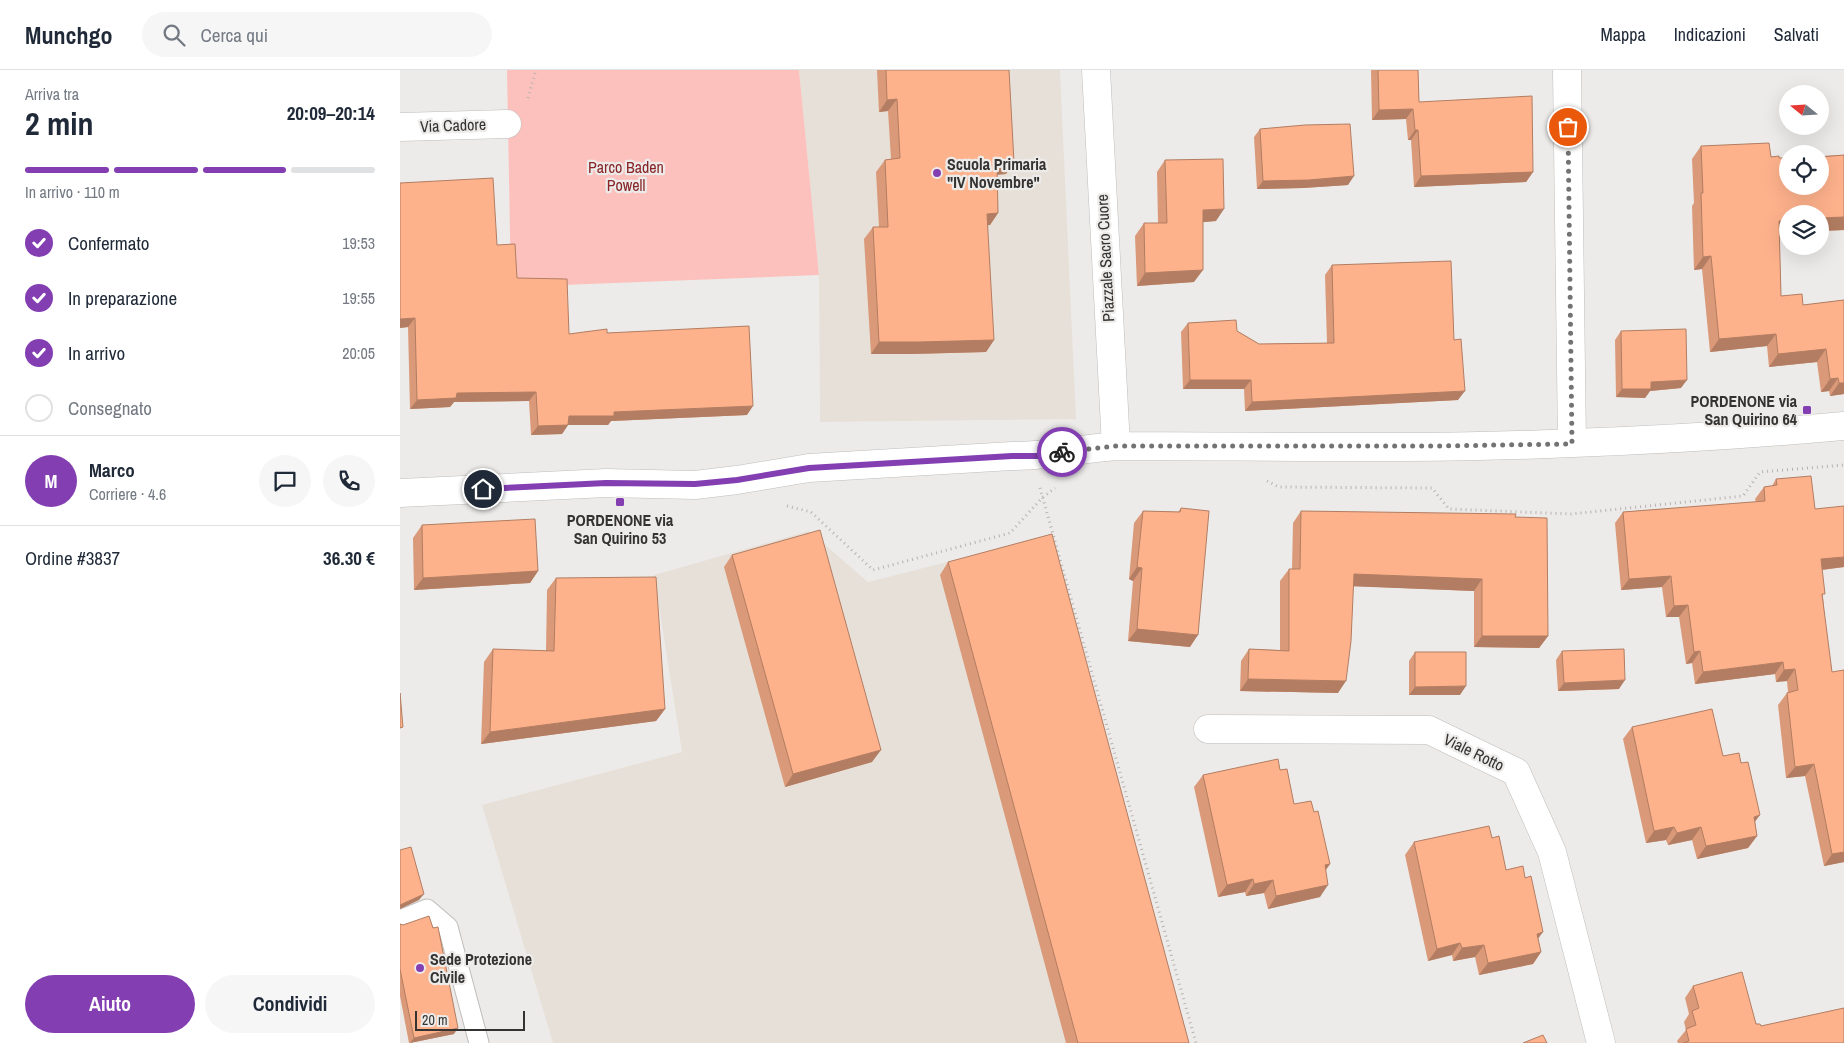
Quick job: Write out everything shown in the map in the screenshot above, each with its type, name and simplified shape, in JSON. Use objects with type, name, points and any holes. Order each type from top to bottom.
[{"type":"street","name":"Piazzale Sacro Cuore","points":[[1096,70],[1098,136],[1116,446]]},
{"type":"street","points":[[1567,70],[1572,444]]},
{"type":"street","name":"Via Cadore","points":[[400,127],[507,124]]},
{"type":"street","points":[[400,493],[606,483],[695,484],[737,480],[809,468],[1003,456],[1038,456],[1116,446],[1572,444],[1785,432],[1844,426]]},
{"type":"street","name":"Viale Rotto","points":[[1208,729],[1429,730],[1516,772],[1552,852],[1601,1043]]},
{"type":"lane","points":[[400,920],[427,909],[448,927],[480,1043]]},
{"type":"path","points":[[1038,456],[1039,483],[1196,1043]]},
{"type":"path","points":[[1265,480],[1279,487],[1432,488],[1449,509],[1571,514],[1743,496],[1760,472],[1844,465]]},
{"type":"path","points":[[784,506],[810,512],[873,570],[1010,533],[1043,497],[1056,487]]},
{"type":"shaded area","name":"Scuola Primaria \"IV Novembre\"","points":[[799,70],[1060,70],[1076,419],[820,422],[819,275]]},
{"type":"shaded area","points":[[809,531],[868,582],[1046,537],[1173,1043],[553,1043],[482,805],[682,752],[654,575]]},
{"type":"green space","name":"Parco Baden Powell","points":[[507,70],[799,70],[819,275],[511,287]]},
{"type":"building","points":[[886,70],[1009,70],[1014,162],[997,163],[998,213],[987,214],[994,340],[879,342],[873,227],[888,227],[885,160],[900,158],[897,99],[887,100]]},
{"type":"building","points":[[1378,70],[1418,70],[1419,102],[1532,96],[1533,172],[1421,176],[1418,130],[1415,130],[1413,109],[1379,110]]},
{"type":"building","points":[[1350,124],[1354,176],[1309,180],[1263,181],[1260,129]]},
{"type":"building","points":[[1769,143],[1771,157],[1779,156],[1779,195],[1829,195],[1829,156],[1844,155],[1844,217],[1829,218],[1829,205],[1779,205],[1779,255],[1781,296],[1802,294],[1803,305],[1844,300],[1844,383],[1839,383],[1838,378],[1830,379],[1826,349],[1778,354],[1776,334],[1719,339],[1711,256],[1703,257],[1701,146]]},
{"type":"building","points":[[1223,159],[1224,209],[1203,210],[1203,270],[1145,273],[1144,223],[1167,223],[1165,160]]},
{"type":"building","points":[[493,178],[497,245],[515,244],[517,278],[567,279],[569,334],[607,329],[607,333],[749,326],[753,406],[614,412],[614,416],[569,416],[568,425],[538,426],[536,392],[457,393],[456,398],[417,400],[415,318],[400,319],[400,183]]},
{"type":"building","points":[[1451,261],[1454,340],[1461,339],[1465,391],[1252,402],[1251,380],[1190,380],[1188,323],[1236,320],[1237,331],[1259,344],[1334,343],[1332,265]]},
{"type":"building","points":[[1686,329],[1687,380],[1651,382],[1651,389],[1622,389],[1621,331]]},
{"type":"building","points":[[1811,476],[1815,509],[1844,506],[1844,557],[1821,559],[1825,594],[1822,594],[1832,672],[1844,670],[1844,852],[1832,854],[1814,764],[1795,767],[1787,693],[1798,690],[1795,669],[1784,670],[1783,662],[1703,672],[1700,651],[1694,652],[1688,605],[1674,606],[1671,576],[1629,579],[1623,512],[1765,501],[1764,487],[1777,485],[1776,479]]},
{"type":"building","points":[[1181,508],[1209,511],[1198,635],[1137,629],[1142,568],[1137,567],[1143,511],[1180,512]]},
{"type":"building","points":[[1301,511],[1516,514],[1515,517],[1547,518],[1548,636],[1482,636],[1482,579],[1354,574],[1351,641],[1346,681],[1248,679],[1249,649],[1289,651],[1289,569],[1300,569]]},
{"type":"building","points":[[535,519],[538,571],[423,578],[422,525]]},
{"type":"building","points":[[820,530],[881,750],[793,774],[732,555]]},
{"type":"building","points":[[1052,534],[1189,1043],[1078,1043],[948,562]]},
{"type":"building","points":[[656,577],[665,709],[490,732],[493,649],[554,651],[556,578]]},
{"type":"building","points":[[1624,649],[1625,680],[1564,683],[1562,651]]},
{"type":"building","points":[[1415,652],[1466,652],[1466,686],[1415,687]]},
{"type":"building","points":[[400,693],[403,727],[400,728]]},
{"type":"building","points":[[1712,709],[1723,756],[1739,753],[1741,763],[1748,762],[1760,815],[1754,817],[1757,836],[1706,846],[1701,827],[1677,833],[1674,827],[1654,831],[1632,727]]},
{"type":"building","points":[[1278,759],[1280,770],[1287,769],[1294,804],[1311,801],[1314,812],[1318,811],[1330,864],[1325,865],[1328,885],[1276,896],[1273,880],[1254,884],[1253,879],[1227,885],[1203,775]]},
{"type":"building","points":[[1489,826],[1492,838],[1499,836],[1506,870],[1523,866],[1525,878],[1531,876],[1543,932],[1537,934],[1541,952],[1488,963],[1484,945],[1462,948],[1460,943],[1437,949],[1414,842]]},
{"type":"building","points":[[411,847],[424,894],[400,905],[400,850]]},
{"type":"building","name":"Sede Protezione Civile","points":[[429,916],[433,928],[438,927],[458,1028],[414,1038],[400,969],[400,924],[403,925]]},
{"type":"building","points":[[1742,972],[1756,1024],[1761,1026],[1844,1008],[1844,1043],[1683,1043],[1689,1041],[1686,1029],[1696,1025],[1692,1011],[1699,1008],[1693,986]]},
{"type":"building","points":[[1543,1035],[1547,1043],[1523,1043]]},
{"type":"way so far","points":[[1062,452],[1116,446],[1572,444],[1568,127]]},
{"type":"place","name":"Scuola Primaria \"IV Novembre\"","points":[[937,173]]},
{"type":"place","name":"PORDENONE via San Quirino 64","points":[[1807,410]]},
{"type":"place","name":"PORDENONE via San Quirino 53","points":[[620,502]]},
{"type":"place","name":"Sede Protezione Civile","points":[[420,968]]},
{"type":"route","points":[[483,489],[606,483],[695,484],[737,480],[809,468],[1038,456],[1062,452]]}]
